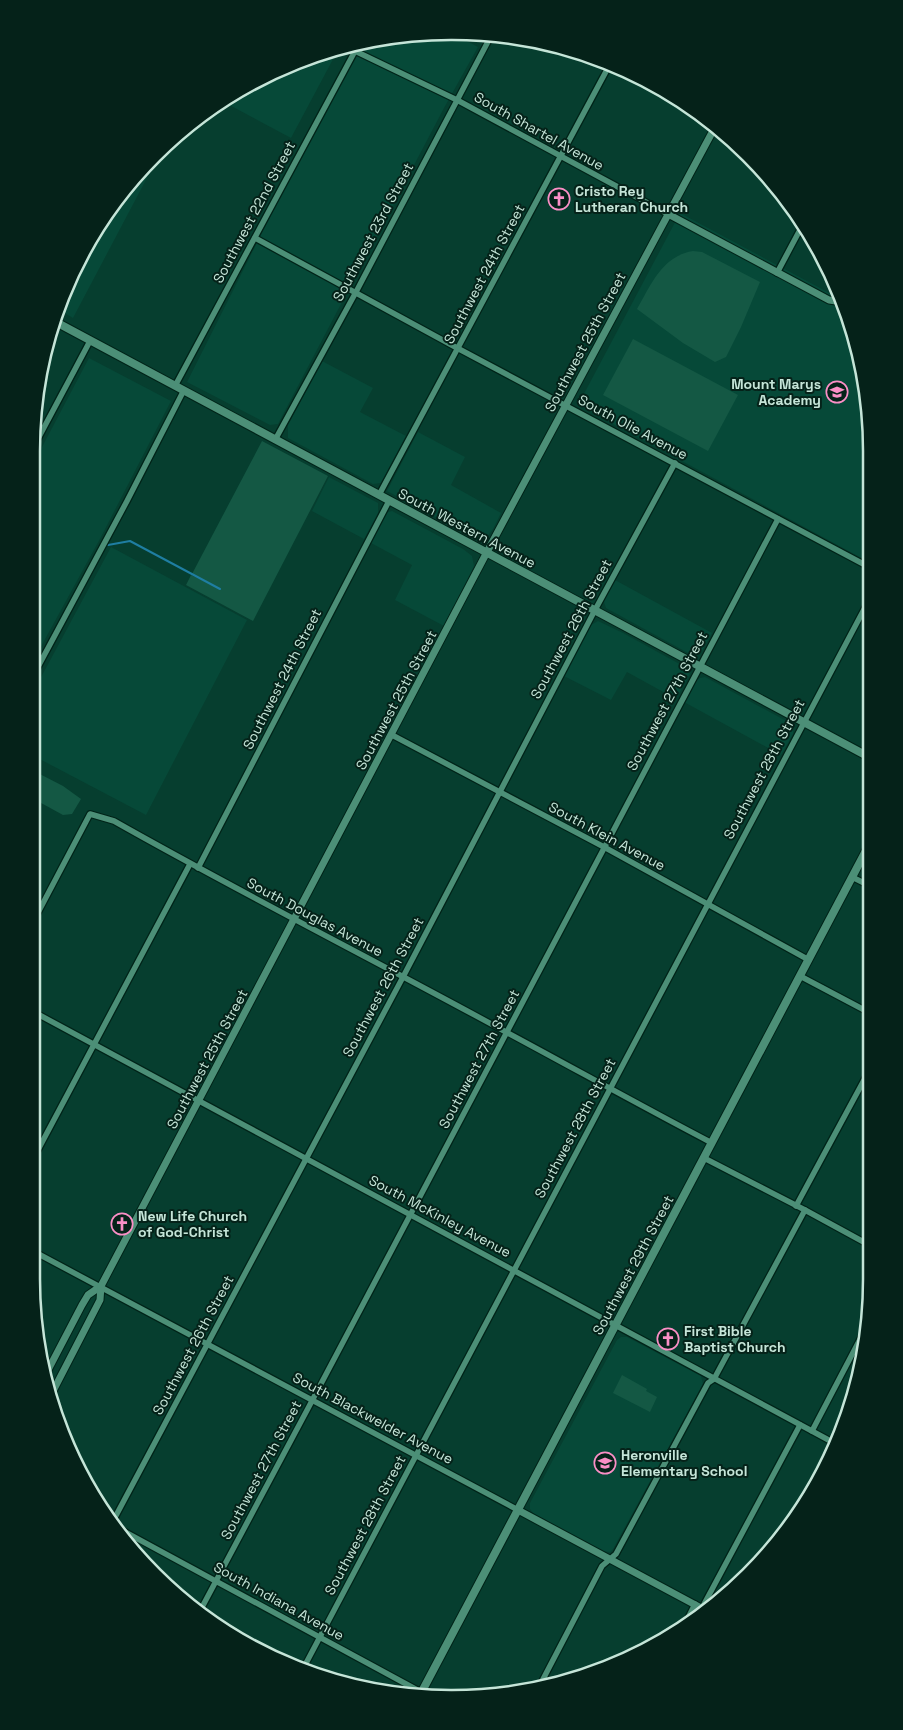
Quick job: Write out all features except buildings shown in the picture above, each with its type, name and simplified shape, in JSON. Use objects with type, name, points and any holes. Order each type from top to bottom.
[{"type":"main road","name":"South Western Avenue","points":[[60,325],[863,754]]},
{"type":"main road","name":"Southwest 29th Street","points":[[424,1689],[863,857]]},
{"type":"street","name":"Southwest 23rd Street","points":[[275,440],[356,292],[488,42]]},
{"type":"street","name":"South Shartel Avenue","points":[[356,51],[457,100],[561,158],[777,273],[829,300],[834,301]]},
{"type":"street","name":"Southwest 22nd Street","points":[[175,386],[355,52]]},
{"type":"street","name":"Southwest 24th Street","points":[[379,495],[607,70]]},
{"type":"street","name":"Southwest 25th Street","points":[[55,1388],[100,1300],[101,1286],[487,552],[711,133]]},
{"type":"street","points":[[777,273],[799,231]]},
{"type":"street","name":"South Olie Avenue","points":[[255,238],[565,406],[863,564]]},
{"type":"street","points":[[41,434],[90,341]]},
{"type":"street","points":[[40,663],[124,508],[184,390]]},
{"type":"street","name":"Southwest 26th Street","points":[[116,1517],[595,610],[675,463]]},
{"type":"street","name":"Southwest 24th Street","points":[[198,868],[389,501]]},
{"type":"street","name":"Southwest 27th Street","points":[[203,1606],[778,519]]},
{"type":"street","name":"Southwest 28th Street","points":[[306,1663],[863,611]]},
{"type":"street","name":"South Klein Avenue","points":[[392,735],[809,960]]},
{"type":"street","name":"South Douglas Avenue","points":[[40,909],[90,814],[114,821],[190,864],[507,1032],[609,1090],[712,1144]]},
{"type":"street","points":[[40,1146],[190,864]]},
{"type":"street","points":[[852,877],[863,882]]},
{"type":"street","points":[[800,976],[863,1009]]},
{"type":"street","name":"South McKinley Avenue","points":[[40,1015],[515,1270],[615,1327],[830,1441]]},
{"type":"street","points":[[796,1206],[863,1082]]},
{"type":"street","points":[[704,1158],[863,1242]]},
{"type":"street","points":[[543,1679],[602,1566],[616,1554],[708,1383],[714,1379],[805,1210]]},
{"type":"street","name":"South Blackwelder Avenue","points":[[40,1255],[700,1607]]},
{"type":"street","name":"Southwest 25th Street","points":[[50,1367],[88,1295],[101,1286]]},
{"type":"street","points":[[812,1431],[857,1345]]},
{"type":"street","points":[[705,1603],[800,1425]]},
{"type":"street","name":"South Indiana Avenue","points":[[127,1532],[407,1687]]},
{"type":"street","points":[[690,1614],[695,1604]]},
{"type":"shaded area","points":[[425,41],[466,41],[478,47],[278,424],[270,425],[187,382],[353,52]]},
{"type":"shaded area","points":[[334,57],[291,138],[230,105],[269,82]]},
{"type":"shaded area","points":[[150,172],[73,318],[64,313],[82,269],[109,223]]},
{"type":"shaded area","points":[[680,213],[832,294],[849,345],[859,398],[863,452],[863,559],[578,405]]},
{"type":"shaded area","points":[[693,251],[702,252],[760,282],[726,357],[715,362],[683,343],[637,309],[653,281],[665,265],[682,254]]},
{"type":"shaded area","points":[[633,339],[738,395],[708,451],[603,395]]},
{"type":"shaded area","points":[[89,358],[171,401],[101,537],[40,648],[40,452]]},
{"type":"shaded area","points":[[322,361],[373,388],[360,412],[406,436],[381,483],[373,484],[288,438],[288,425]]},
{"type":"shaded area","points":[[418,432],[465,457],[451,485],[501,513],[486,538],[475,538],[387,491]]},
{"type":"shaded area","points":[[262,441],[328,476],[253,621],[186,585],[191,575],[220,589],[192,574]]},
{"type":"shaded area","points":[[329,477],[378,503],[378,513],[364,539],[312,511]]},
{"type":"shaded area","points":[[392,511],[463,549],[472,556],[474,566],[444,626],[395,600],[412,565],[371,543],[384,517],[388,512]]},
{"type":"shaded area","points":[[111,547],[247,620],[146,815],[40,759],[40,679]]},
{"type":"shaded area","points":[[615,580],[712,633],[702,651],[697,655],[690,654],[606,608],[605,597]]},
{"type":"shaded area","points":[[598,621],[685,667],[690,674],[676,699],[627,672],[611,700],[564,676],[591,625]]},
{"type":"shaded area","points":[[705,677],[790,723],[793,728],[793,734],[781,755],[684,702],[695,681]]},
{"type":"shaded area","points":[[40,774],[63,786],[81,799],[72,814],[63,815],[40,802]]},
{"type":"shaded area","name":"Heronville Elementary School","points":[[621,1337],[627,1337],[701,1376],[703,1384],[610,1552],[603,1551],[534,1514],[530,1509],[530,1503],[617,1340]]},
{"type":"shaded area","points":[[622,1375],[657,1397],[650,1412],[613,1393]]},
{"type":"waterway","points":[[108,545],[130,541],[220,589]]},
{"type":"place","name":"Cristo Rey Lutheran Church","points":[[559,199]]},
{"type":"place","name":"Mount Marys Academy","points":[[837,392]]},
{"type":"place","name":"New Life Church of God-Christ","points":[[122,1224]]},
{"type":"place","name":"First Bible Baptist Church","points":[[668,1339]]},
{"type":"place","name":"Heronville Elementary School","points":[[605,1463]]}]
